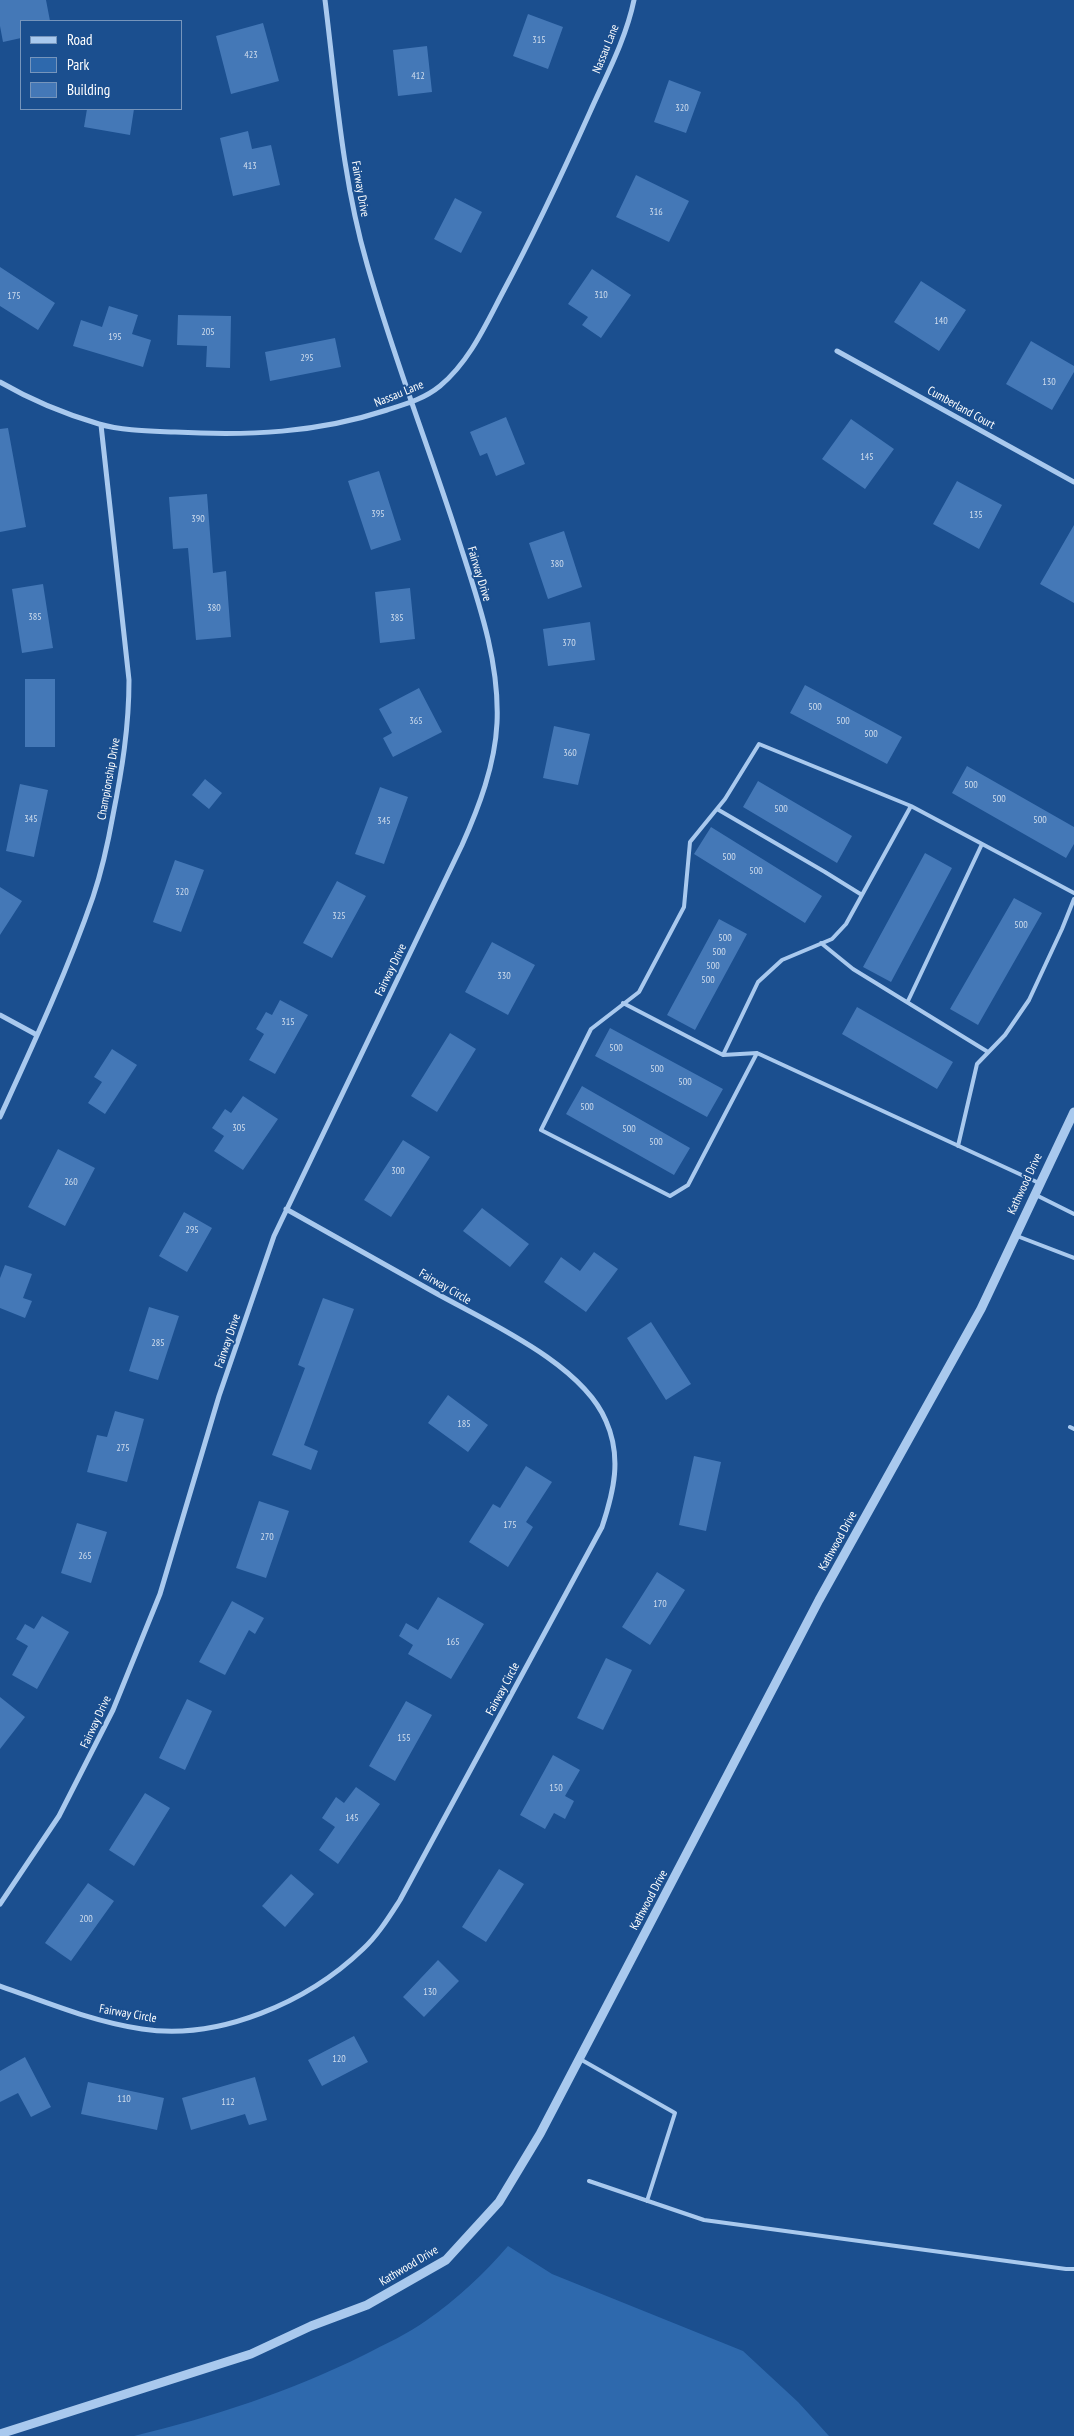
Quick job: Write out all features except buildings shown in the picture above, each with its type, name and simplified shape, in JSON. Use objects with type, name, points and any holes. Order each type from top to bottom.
[{"type":"street","name":"Fairway Drive","points":[[0,1904],[59,1816],[113,1710],[160,1594],[219,1396],[262,1269],[286,1209],[462,845],[478,807],[490,765],[497,723],[488,635],[446,501],[367,265],[355,221],[343,149],[325,0]]},
{"type":"street","name":"Nassau Lane","points":[[0,382],[24,396],[101,425],[190,433],[249,435],[286,433],[328,427],[412,402],[439,386],[464,361],[477,341],[526,248],[620,44],[634,0]]},
{"type":"street","name":"Cumberland Court","points":[[837,351],[1074,482]]},
{"type":"street","name":"Championship Drive","points":[[0,1117],[37,1035],[94,895],[106,852],[124,759],[128,725],[129,680],[101,425]]},
{"type":"street","points":[[0,1015],[37,1035]]},
{"type":"street","name":"Kathwood Drive","points":[[0,2434],[251,2354],[311,2326],[367,2305],[446,2260],[498,2202],[540,2134],[819,1600],[981,1309],[1074,1112]]},
{"type":"street","name":"Fairway Circle","points":[[0,1986],[99,2020],[143,2029],[180,2030],[217,2026],[256,2015],[315,1986],[342,1967],[364,1948],[383,1926],[400,1900],[602,1527],[612,1498],[616,1474],[614,1443],[606,1419],[594,1400],[577,1381],[535,1350],[286,1209]]},
{"type":"lane","points":[[757,1053],[688,1184],[670,1196],[540,1130],[591,1029],[639,992],[684,907],[690,842],[717,809],[759,744],[911,806],[1074,893]]},
{"type":"lane","points":[[723,1055],[758,982],[782,960],[832,939],[846,924],[911,806]]},
{"type":"lane","points":[[717,809],[825,872],[862,896]]},
{"type":"lane","points":[[908,1001],[982,844]]},
{"type":"lane","points":[[958,1146],[977,1064],[1005,1035],[1029,1000],[1074,899]]},
{"type":"lane","points":[[821,943],[853,969],[908,1001],[988,1052]]},
{"type":"lane","points":[[623,1003],[723,1055],[757,1053],[1039,1183]]},
{"type":"lane","points":[[1034,1194],[1074,1214]]},
{"type":"lane","points":[[1015,1236],[1074,1258]]},
{"type":"lane","points":[[580,2059],[675,2113],[647,2201]]},
{"type":"lane","points":[[588,2181],[704,2220],[1074,2269]]},
{"type":"green space","points":[[508,2246],[552,2274],[743,2351],[798,2402],[829,2436],[134,2436],[222,2412],[251,2402],[336,2368],[388,2343],[420,2325],[449,2303],[480,2276]]}]
